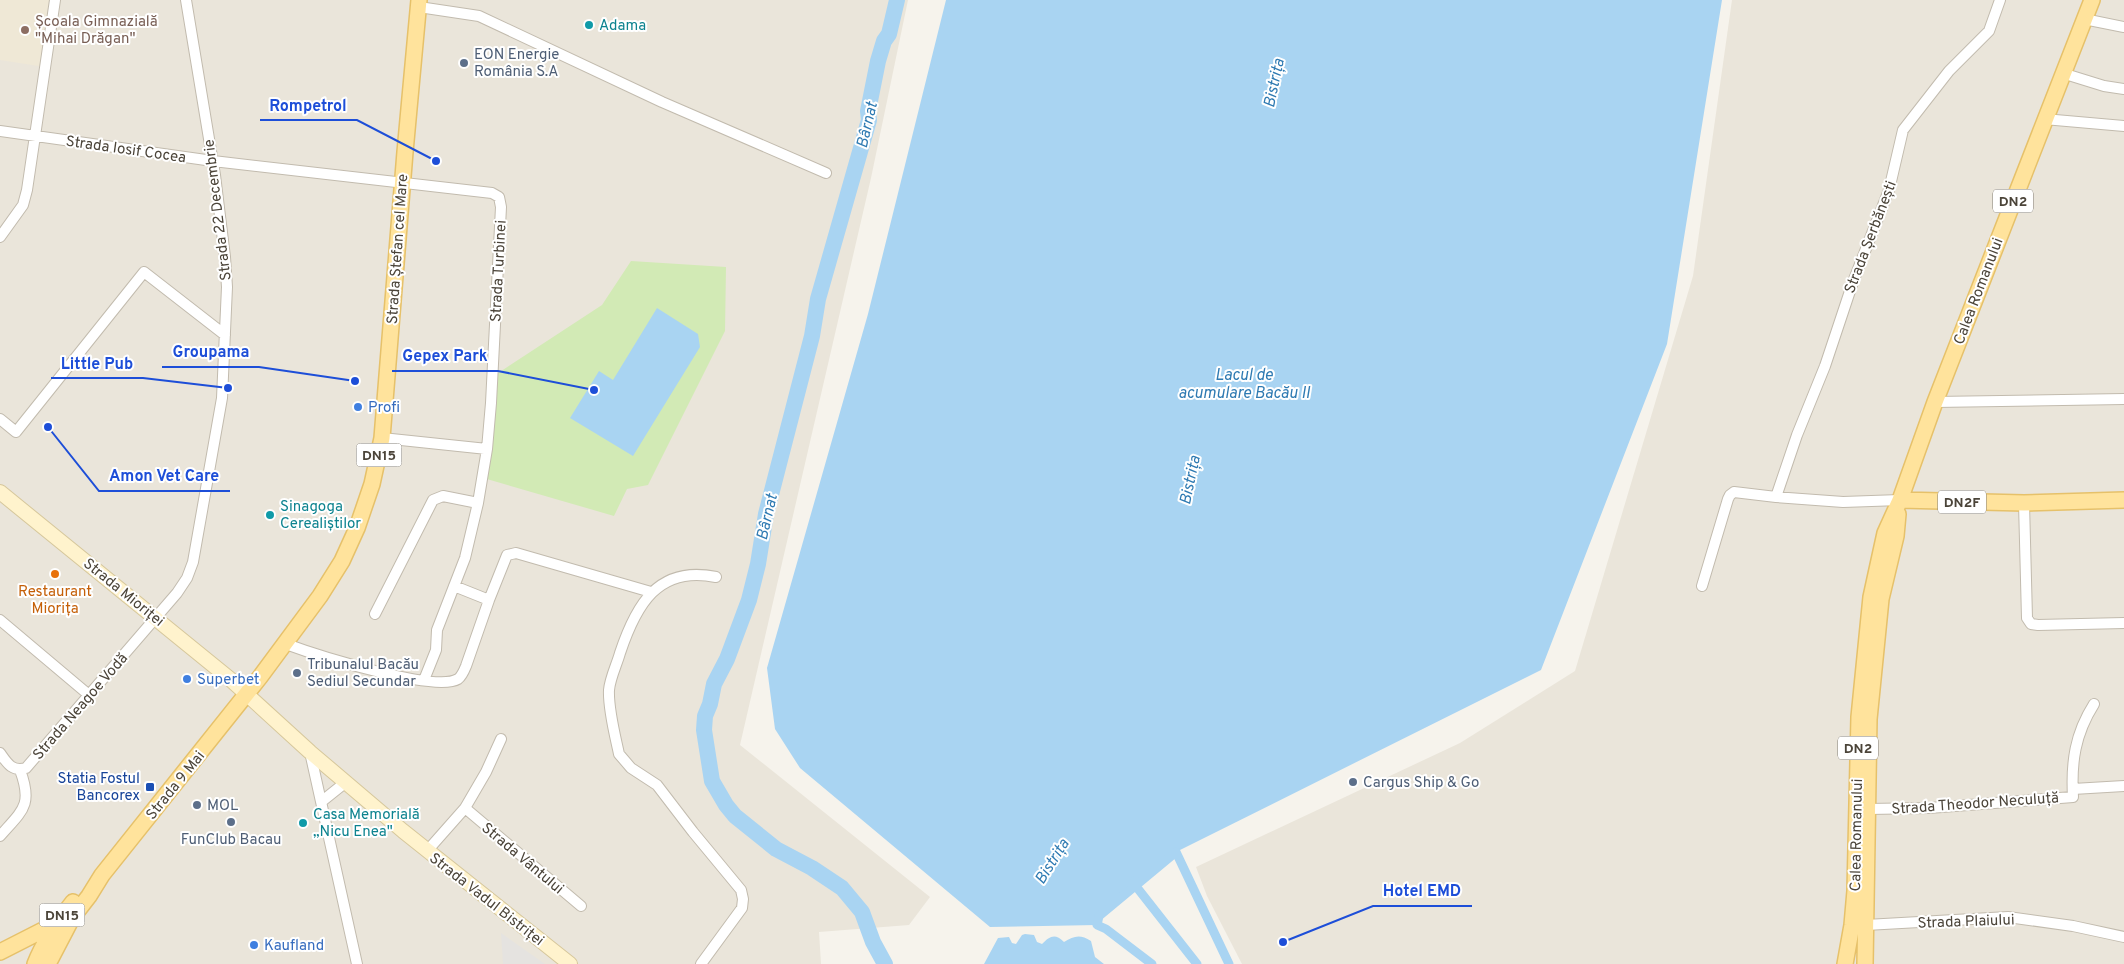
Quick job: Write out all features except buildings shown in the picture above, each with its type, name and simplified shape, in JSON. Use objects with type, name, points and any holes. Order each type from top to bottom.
[{"type":"main road","name":"Calea Romanului","points":[[1865,964],[1855,891],[1859,717],[1871,597],[1885,533],[1900,500],[1935,402],[2092,0]]},
{"type":"main road","name":"Strada Ștefan cel Mare","points":[[247,693],[286,644],[320,596],[350,544],[370,491],[382,438],[402,181],[419,4]]},
{"type":"main road","name":"Strada Mioriței","points":[[0,492],[156,617],[247,693]]},
{"type":"main road","name":"Calea Romanului","points":[[1845,964],[1859,925],[1868,809],[1869,719],[1880,608],[1896,536],[1900,500]]},
{"type":"main road","name":"DN2F","points":[[1900,500],[2024,503],[2124,500]]},
{"type":"main road","name":"Strada Vadul Bistriței","points":[[247,693],[310,752],[428,851],[570,964]]},
{"type":"main road","name":"Strada 9 Mai","points":[[48,964],[72,918],[102,875],[247,693]]},
{"type":"main road","name":"Strada 9 Mai","points":[[35,964],[43,944],[56,923],[82,891],[102,875]]},
{"type":"main road","points":[[0,952],[56,923]]},
{"type":"street","points":[[0,237],[23,205],[27,190],[55,0]]},
{"type":"street","name":"Strada 22 Decembrie","points":[[156,617],[177,593],[187,578],[193,562],[222,398],[226,335],[225,257],[213,161],[186,0]]},
{"type":"street","name":"Strada Șerbănești","points":[[1776,498],[1796,436],[1825,366],[1853,282],[1889,190],[1903,130],[1949,72],[1989,31],[2000,0]]},
{"type":"street","name":"Strada Ștefan cel Mare","points":[[419,4],[479,16],[662,102],[826,172]]},
{"type":"street","points":[[2084,18],[2124,27]]},
{"type":"street","points":[[2062,74],[2104,86],[2124,89]]},
{"type":"street","points":[[2044,119],[2124,126]]},
{"type":"street","name":"Strada Iosif Cocea","points":[[0,130],[213,161],[402,181]]},
{"type":"street","name":"Strada Turbinei","points":[[402,181],[492,193],[499,197],[501,207],[487,449],[478,503],[465,558],[437,630],[436,650],[424,680]]},
{"type":"street","points":[[0,419],[16,432],[144,272],[226,335]]},
{"type":"street","points":[[1935,402],[2124,399]]},
{"type":"street","points":[[382,438],[487,449]]},
{"type":"street","points":[[1702,586],[1730,495],[1734,492],[1776,498],[1843,502],[1900,500]]},
{"type":"street","points":[[375,614],[434,500],[443,496],[478,503]]},
{"type":"street","points":[[2024,503],[2028,621],[2031,624],[2038,625],[2124,623]]},
{"type":"street","points":[[286,644],[377,672],[445,682],[458,679],[462,675],[504,559],[508,555],[516,553],[651,592]]},
{"type":"street","points":[[701,964],[739,914],[743,899],[741,890],[693,832],[657,784],[623,761],[619,754],[613,725],[609,689],[634,618],[651,592],[670,580],[684,575],[702,574],[716,577]]},
{"type":"street","points":[[454,586],[489,600]]},
{"type":"street","name":"Strada Neagoe Vodă","points":[[0,753],[9,766],[20,770],[26,768],[156,617]]},
{"type":"street","points":[[0,620],[89,695]]},
{"type":"street","name":"Strada Theodor Neculuță","points":[[1868,809],[1929,808],[2073,797],[2076,738],[2084,719],[2094,704]]},
{"type":"street","points":[[428,851],[465,808],[486,772],[500,739]]},
{"type":"street","points":[[310,752],[357,964]]},
{"type":"street","points":[[0,836],[16,818],[25,803],[27,788],[20,770]]},
{"type":"street","points":[[321,802],[346,782]]},
{"type":"street","name":"Strada Theodor Neculuță","points":[[2073,789],[2124,786]]},
{"type":"street","name":"Strada Vântului","points":[[465,808],[582,906]]},
{"type":"street","name":"Strada Plaiului","points":[[1859,925],[2008,917],[2073,926],[2124,937]]},
{"type":"shaded area","points":[[0,0],[908,0],[871,178],[740,745],[930,897],[909,925],[819,932],[821,964],[0,964]]},
{"type":"shaded area","name":"Școala Gimnazială \"Mihai Drăgan\"","points":[[0,0],[55,0],[45,67],[0,60]]},
{"type":"shaded area","points":[[1732,0],[2124,0],[2124,964],[1242,964],[1207,896],[1196,867],[1460,743],[1575,671],[1693,276]]},
{"type":"shaded area","points":[[501,933],[545,964],[503,964]]},
{"type":"green space","points":[[631,261],[726,267],[725,331],[648,485],[627,489],[614,516],[480,477],[492,377],[602,305]]},
{"type":"water","name":"Lacul de acumulare Bacău II","points":[[946,0],[1722,0],[1667,344],[1541,670],[1176,852],[1098,916],[1097,925],[990,927],[800,768],[775,729],[767,668],[868,314]]},
{"type":"water","points":[[657,308],[698,334],[700,347],[633,456],[570,418],[599,371],[613,380]]},
{"type":"water","points":[[1022,935],[1034,935],[1037,942],[1042,944],[1053,937],[1058,937],[1064,942],[1074,937],[1084,937],[1091,941],[1095,957],[1104,964],[984,964],[998,938],[1009,937],[1012,943],[1016,944]]},
{"type":"waterway","name":"Bârnat","points":[[885,964],[873,942],[862,912],[842,888],[812,868],[776,849],[735,816],[726,805],[712,781],[704,730],[705,716],[710,704],[714,684],[727,659],[749,600],[758,564],[766,514],[812,336],[818,299],[869,120],[868,111],[878,61],[884,41],[889,34],[897,0]]},
{"type":"waterway","points":[[1152,964],[1106,929],[1097,925],[1099,916],[1176,852],[1229,964]]},
{"type":"waterway","points":[[1135,881],[1135,885],[1197,964]]},
{"type":"place","name":"Adama","points":[[589,25]]},
{"type":"place","name":"Școala Gimnazială \"Mihai Drăgan\"","points":[[25,30]]},
{"type":"place","name":"EON Energie România S.A","points":[[464,63]]},
{"type":"place","name":"Rompetrol","points":[[436,161]]},
{"type":"place","name":"Groupama","points":[[355,381]]},
{"type":"place","name":"Little Pub","points":[[228,388]]},
{"type":"place","name":"Gepex Park","points":[[594,390]]},
{"type":"place","name":"Profi","points":[[358,407]]},
{"type":"place","name":"Amon Vet Care","points":[[48,427]]},
{"type":"place","name":"Sinagoga Cerealiștilor","points":[[270,515]]},
{"type":"place","name":"Restaurant Miorița","points":[[55,574]]},
{"type":"place","name":"Tribunalul Bacău Sediul Secundar","points":[[297,673]]},
{"type":"place","name":"Superbet","points":[[187,679]]},
{"type":"place","name":"Cargus Ship & Go","points":[[1353,782]]},
{"type":"place","name":"Statia Fostul Bancorex","points":[[150,787]]},
{"type":"place","name":"MOL","points":[[197,805]]},
{"type":"place","name":"FunClub Bacau","points":[[231,822]]},
{"type":"place","name":"Casa Memorială „Nicu Enea\"","points":[[303,823]]},
{"type":"place","name":"Hotel EMD","points":[[1283,942]]},
{"type":"place","name":"Kaufland","points":[[254,945]]},
{"type":"water label","name":"Bistrița","points":[[1273,83]]},
{"type":"water label","name":"Bistrița","points":[[1189,480]]},
{"type":"water label","name":"Bistrița","points":[[1051,861]]}]
